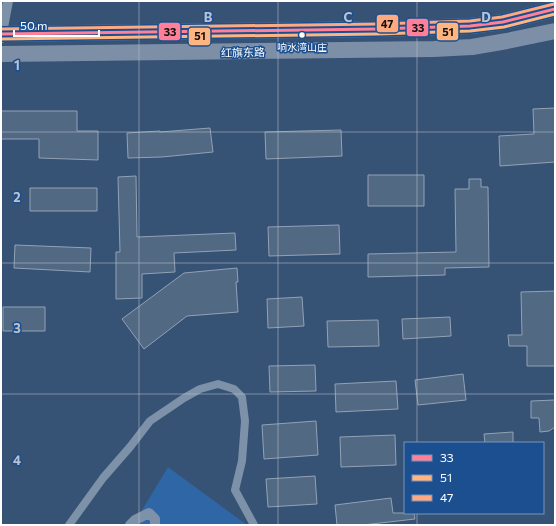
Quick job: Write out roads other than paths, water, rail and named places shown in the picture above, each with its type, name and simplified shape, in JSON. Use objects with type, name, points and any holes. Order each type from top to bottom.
[{"type":"main road","name":"红旗东路","points":[[1,35],[377,29],[470,26],[503,22],[555,9]]},
{"type":"main road","name":"红旗东路","points":[[1,54],[434,49],[472,47],[555,31]]},
{"type":"street","points":[[1,35],[8,1]]},
{"type":"street","points":[[70,525],[103,478],[150,421],[200,389],[218,384],[234,389],[242,397],[245,421],[242,461],[236,490],[254,525]]},
{"type":"street","points":[[130,525],[134,520],[149,513],[155,519],[155,525]]},
{"type":"place","name":"响水湾山庄","points":[[302,35]]}]
